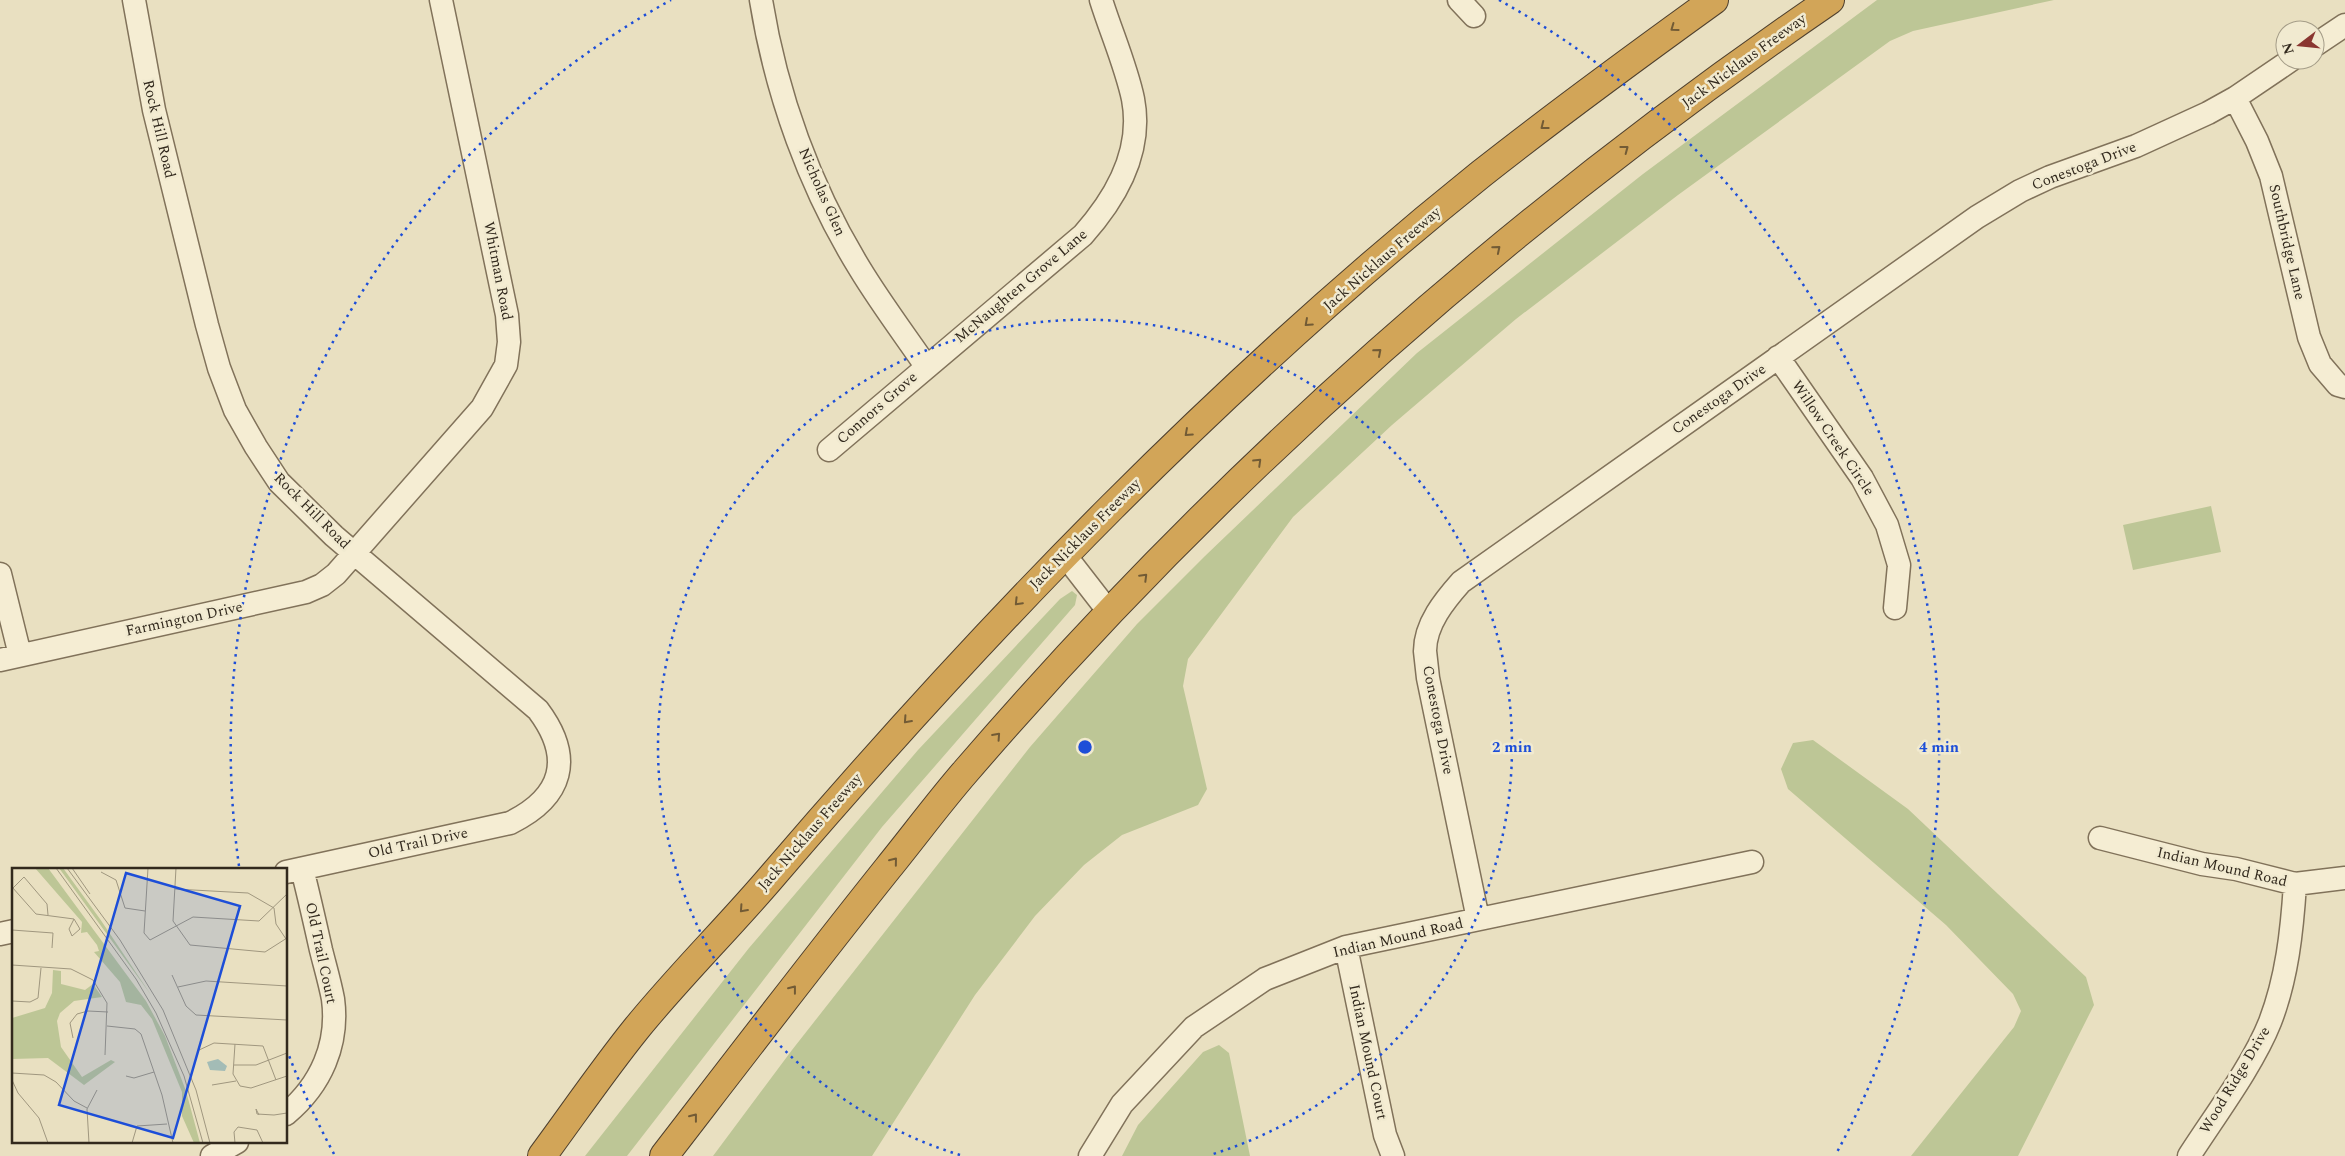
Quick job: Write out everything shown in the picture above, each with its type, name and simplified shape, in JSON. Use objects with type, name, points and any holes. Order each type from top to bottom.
[{"type":"highway","name":"Jack Nicklaus Freeway","points":[[542,1156],[636,1029],[747,905],[908,719],[1064,554],[1178,442],[1370,268],[1479,176],[1597,84],[1714,0]]},
{"type":"highway","name":"Jack Nicklaus Freeway","points":[[664,1156],[837,931],[965,772],[1109,612],[1281,440],[1460,280],[1625,149],[1734,66],[1830,0]]},
{"type":"highway","points":[[527,1156],[636,1029]]},
{"type":"street","name":"Rock Hill Road","points":[[134,0],[156,120],[207,325],[219,368],[235,410],[256,447],[280,482],[355,553],[538,710],[554,734],[558,749],[558,764],[554,785],[543,800]]},
{"type":"street","name":"Whitman Road","points":[[355,553],[482,408],[506,365],[509,342],[507,315],[441,0]]},
{"type":"street","name":"Nicholas Glen","points":[[762,0],[789,115],[831,218],[860,269],[926,366]]},
{"type":"street","name":"McNaughten Grove Lane","points":[[926,366],[1083,235],[1107,208],[1117,190],[1125,172],[1132,147],[1135,124],[1132,99],[1101,0]]},
{"type":"street","points":[[1459,0],[1474,16]]},
{"type":"street","points":[[2325,38],[2345,25]]},
{"type":"street","name":"Conestoga Drive","points":[[1478,919],[1428,678],[1425,648],[1442,603],[1474,572],[1977,218],[2020,191],[2057,174],[2136,146],[2235,98],[2276,70]]},
{"type":"street","name":"Southbridge Lane","points":[[2235,98],[2257,141],[2271,176],[2310,337],[2320,364],[2342,386]]},
{"type":"street","name":"Willow Creek Circle","points":[[1778,357],[1862,478],[1887,525],[1898,566],[1895,608]]},
{"type":"street","name":"Connors Grove","points":[[829,450],[926,366]]},
{"type":"street","name":"Farmington Drive","points":[[10,657],[306,592],[322,585],[355,553]]},
{"type":"street","points":[[1064,554],[1109,612]]},
{"type":"street","points":[[0,574],[10,657]]},
{"type":"street","name":"Old Trail Drive","points":[[294,870],[510,823],[529,814],[543,800]]},
{"type":"street","name":"Indian Mound Road","points":[[2100,838],[2202,864],[2236,869],[2295,884],[2345,878]]},
{"type":"street","name":"Indian Mound Road","points":[[1090,1156],[1122,1104],[1194,1027],[1265,979],[1346,947],[1752,862]]},
{"type":"street","name":"Old Trail Court","points":[[288,1112],[300,1102],[325,1065],[333,1024],[333,999],[294,870]]},
{"type":"street","name":"Wood Ridge Drive","points":[[2189,1156],[2247,1064],[2269,1024],[2285,971],[2292,925],[2295,884]]},
{"type":"street","name":"Indian Mound Court","points":[[1346,947],[1385,1135],[1392,1156]]},
{"type":"street","points":[[212,1156],[233,1144]]},
{"type":"green space","points":[[1877,0],[2054,0],[1913,31],[1890,41],[1678,195],[1516,319],[1392,425],[1293,517],[1188,659],[1183,686],[1207,789],[1198,805],[1122,835],[1084,865],[1035,916],[975,995],[872,1156],[713,1156],[792,1050],[1030,747],[1137,624],[1205,556],[1417,353],[1643,174]]},
{"type":"green space","points":[[2211,506],[2221,552],[2133,570],[2123,525]]},
{"type":"green space","points":[[1072,591],[1077,595],[1075,605],[882,827],[627,1156],[585,1156],[749,948],[918,750],[1060,599]]},
{"type":"green space","points":[[1813,740],[1908,809],[2086,977],[2094,1005],[2018,1156],[1911,1156],[2014,1027],[2021,1011],[2013,994],[1946,925],[1788,789],[1781,769],[1793,743]]},
{"type":"green space","points":[[1219,1045],[1229,1053],[1250,1156],[1122,1156],[1138,1125],[1203,1052]]}]
